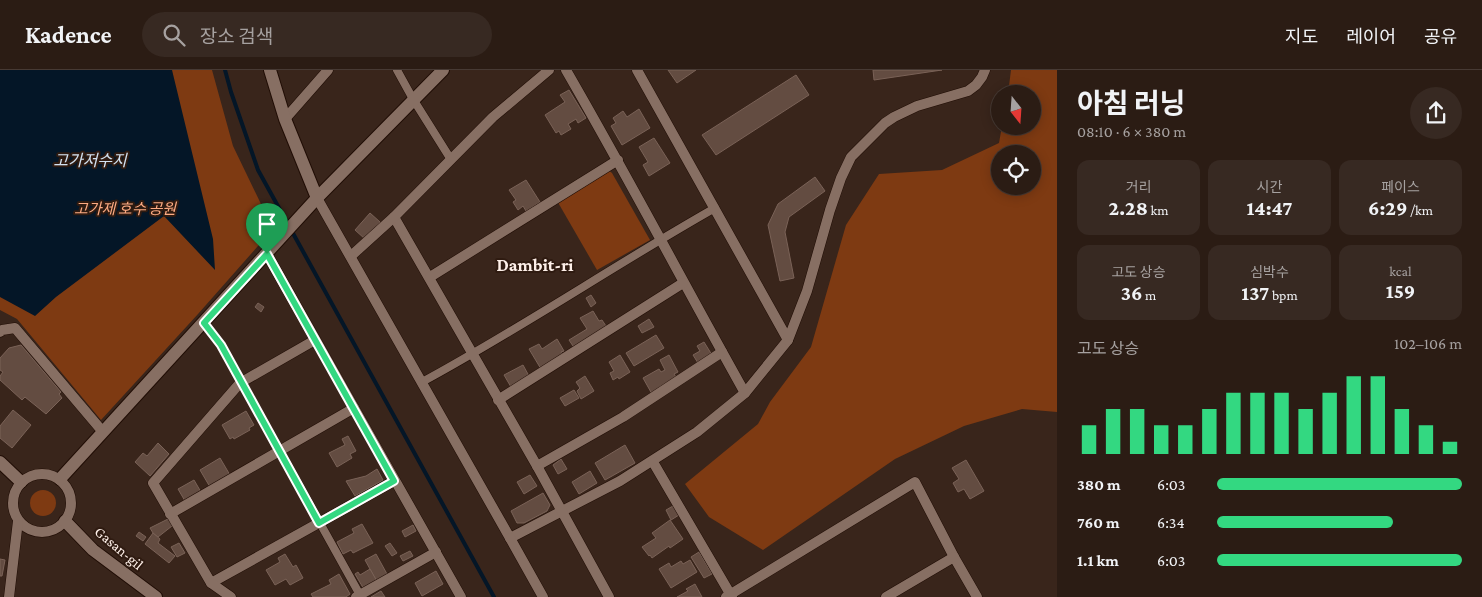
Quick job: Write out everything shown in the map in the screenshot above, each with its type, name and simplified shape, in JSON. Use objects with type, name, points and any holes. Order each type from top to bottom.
[{"type":"street","points":[[270,70],[285,119],[317,198],[543,597]]},
{"type":"street","points":[[285,119],[328,70]]},
{"type":"street","points":[[398,70],[413,99],[450,158]]},
{"type":"street","points":[[60,480],[317,198],[443,70]]},
{"type":"street","points":[[350,256],[394,217],[493,116],[550,70]]},
{"type":"street","points":[[566,70],[618,160],[745,393]]},
{"type":"street","points":[[636,70],[788,340]]},
{"type":"street","points":[[510,538],[653,462],[697,432],[745,393],[788,340],[807,291],[841,178],[851,157],[890,120],[917,106],[968,91],[976,85],[985,70]]},
{"type":"street","points":[[430,277],[618,160]]},
{"type":"street","points":[[422,382],[473,354],[660,239],[715,208]]},
{"type":"street","points":[[394,217],[537,466],[609,597]]},
{"type":"street","points":[[271,250],[315,340],[461,597]]},
{"type":"street","points":[[498,400],[684,283]]},
{"type":"street","points":[[204,323],[221,345],[240,383],[358,596],[436,552]]},
{"type":"street","points":[[0,332],[15,328],[104,432]]},
{"type":"street","points":[[231,597],[211,583],[154,483],[240,383],[315,340]]},
{"type":"street","points":[[537,466],[623,417],[722,352]]},
{"type":"street","points":[[170,514],[354,408]]},
{"type":"street","points":[[0,462],[21,482]]},
{"type":"street","points":[[653,462],[730,596],[915,482],[976,597]]},
{"type":"street","points":[[44,473],[60,480],[66,486],[70,495],[71,504],[65,521],[50,531],[32,531],[24,527],[18,521],[12,505],[12,496],[16,488],[28,476],[44,473]]},
{"type":"street","points":[[211,583],[394,481]]},
{"type":"street","points":[[9,597],[18,521]]},
{"type":"street","name":"Gasan-gil","points":[[65,521],[93,550],[156,597]]},
{"type":"street","points":[[886,597],[954,557]]},
{"type":"green space","name":"고가제 호수 공원","points":[[0,70],[212,70],[233,146],[273,229],[101,420],[17,319],[0,310]]},
{"type":"green space","points":[[1011,70],[1057,70],[1057,412],[1022,409],[964,426],[895,459],[763,550],[709,517],[685,484],[758,424],[770,402],[811,347],[846,225],[879,174],[942,170],[991,147],[991,195],[1041,195],[1041,145],[995,145],[999,143],[1000,135],[1041,135],[1041,85],[1009,85]]},
{"type":"green space","points":[[608,170],[612,173],[650,240],[597,270],[556,199]]},
{"type":"green space","points":[[43,490],[52,494],[56,503],[52,512],[43,516],[34,512],[30,503],[34,494]]},
{"type":"water","name":"고가저수지","points":[[0,70],[172,70],[213,239],[215,270],[164,216],[56,297],[35,316],[0,297]]},
{"type":"building","points":[[668,70],[696,70],[677,83]]},
{"type":"building","points":[[873,70],[942,70],[874,80]]},
{"type":"building","points":[[796,75],[809,95],[716,155],[702,135]]},
{"type":"building","points":[[569,90],[586,118],[578,123],[576,119],[568,124],[571,129],[561,135],[559,131],[556,133],[545,115],[565,102],[560,95]]},
{"type":"building","points":[[639,109],[650,128],[622,145],[611,126],[616,123],[613,118],[623,111],[627,117]]},
{"type":"building","points":[[654,138],[670,163],[649,176],[643,165],[648,162],[639,147]]},
{"type":"building","points":[[815,177],[825,191],[789,217],[785,232],[794,278],[780,281],[768,225],[778,204]]},
{"type":"building","points":[[526,180],[540,202],[526,211],[523,206],[518,210],[513,202],[516,200],[509,190]]},
{"type":"building","points":[[370,213],[380,222],[365,239],[355,230]]},
{"type":"building","points":[[591,295],[596,303],[591,307],[586,298]]},
{"type":"building","points":[[258,303],[264,307],[261,312],[255,307]]},
{"type":"building","points":[[593,311],[599,321],[602,320],[608,329],[575,349],[569,340],[587,329],[580,318]]},
{"type":"building","points":[[649,319],[654,327],[642,333],[638,326]]},
{"type":"building","points":[[656,335],[664,348],[634,366],[626,353]]},
{"type":"building","points":[[557,339],[564,351],[561,352],[563,356],[541,369],[529,349],[539,344],[542,349]]},
{"type":"building","points":[[704,342],[712,355],[698,363],[693,355],[700,351],[697,346]]},
{"type":"building","points":[[21,345],[61,392],[59,394],[62,398],[46,414],[25,397],[22,400],[0,380],[3,372],[0,370],[0,358],[9,348]]},
{"type":"building","points":[[620,355],[630,372],[619,379],[618,377],[613,380],[610,373],[614,371],[609,362]]},
{"type":"building","points":[[669,355],[678,372],[674,374],[676,377],[659,387],[660,389],[652,394],[643,378],[659,369],[661,372],[665,370],[660,360]]},
{"type":"building","points":[[523,365],[529,376],[511,387],[504,375]]},
{"type":"building","points":[[585,376],[594,391],[581,399],[577,391],[580,388],[576,382]]},
{"type":"building","points":[[574,390],[579,398],[565,406],[560,398]]},
{"type":"building","points":[[13,410],[31,425],[12,448],[0,438],[0,426]]},
{"type":"building","points":[[246,411],[254,425],[249,428],[250,430],[234,439],[233,437],[230,439],[222,425]]},
{"type":"building","points":[[348,436],[356,451],[350,454],[352,458],[337,467],[329,453],[345,445],[342,439]]},
{"type":"building","points":[[158,443],[169,454],[150,476],[135,462],[143,453],[147,456]]},
{"type":"building","points":[[625,445],[635,463],[605,480],[595,463]]},
{"type":"building","points":[[220,458],[230,475],[210,487],[200,470]]},
{"type":"building","points":[[561,459],[567,469],[558,474],[553,465]]},
{"type":"building","points":[[966,460],[984,491],[970,499],[964,489],[958,492],[953,483],[959,479],[952,468]]},
{"type":"building","points":[[377,469],[383,480],[355,496],[346,481],[366,476]]},
{"type":"building","points":[[590,471],[597,483],[579,494],[572,482]]},
{"type":"building","points":[[530,475],[537,486],[524,494],[517,482]]},
{"type":"building","points":[[194,480],[201,492],[185,501],[178,489]]},
{"type":"building","points":[[543,493],[550,505],[547,511],[524,523],[517,523],[511,511]]},
{"type":"building","points":[[673,506],[679,515],[671,520],[666,510]]},
{"type":"building","points":[[168,519],[172,526],[158,537],[150,528]]},
{"type":"building","points":[[670,520],[683,539],[652,558],[642,547],[656,538],[652,533]]},
{"type":"building","points":[[362,524],[373,543],[353,553],[351,550],[343,554],[337,542],[354,533],[352,529]]},
{"type":"building","points":[[413,525],[416,531],[405,537],[402,531]]},
{"type":"building","points":[[139,532],[146,537],[143,541],[136,536]]},
{"type":"building","points":[[153,533],[160,539],[158,543],[175,556],[169,563],[145,544]]},
{"type":"building","points":[[179,543],[185,553],[177,557],[171,547]]},
{"type":"building","points":[[390,543],[397,553],[392,556],[385,546]]},
{"type":"building","points":[[410,551],[413,556],[403,561],[400,556]]},
{"type":"building","points":[[699,552],[712,574],[704,578],[691,557]]},
{"type":"building","points":[[285,554],[293,567],[296,565],[303,578],[290,585],[286,579],[275,585],[266,570],[280,562],[278,558]]},
{"type":"building","points":[[376,554],[387,574],[376,580],[365,560]]},
{"type":"building","points":[[0,559],[5,560],[2,576],[0,576]]},
{"type":"building","points":[[690,560],[697,572],[671,588],[659,569],[669,563],[671,567],[681,561],[683,564]]},
{"type":"building","points":[[370,569],[378,583],[365,591],[355,574],[358,572],[360,575]]},
{"type":"building","points":[[436,571],[443,584],[422,596],[415,583]]},
{"type":"building","points":[[339,574],[350,594],[346,597],[313,597],[311,594],[331,584],[329,580]]},
{"type":"building","points":[[695,584],[702,597],[677,597],[688,591],[686,589]]},
{"type":"building","points":[[381,591],[385,597],[371,597]]},
{"type":"waterway","points":[[225,70],[258,170],[494,597]]},
{"type":"district","name":"Dambit-ri","points":[[535,265]]},
{"type":"route","points":[[267,254],[394,481],[319,523],[240,383],[221,345],[204,323],[267,254]]}]
